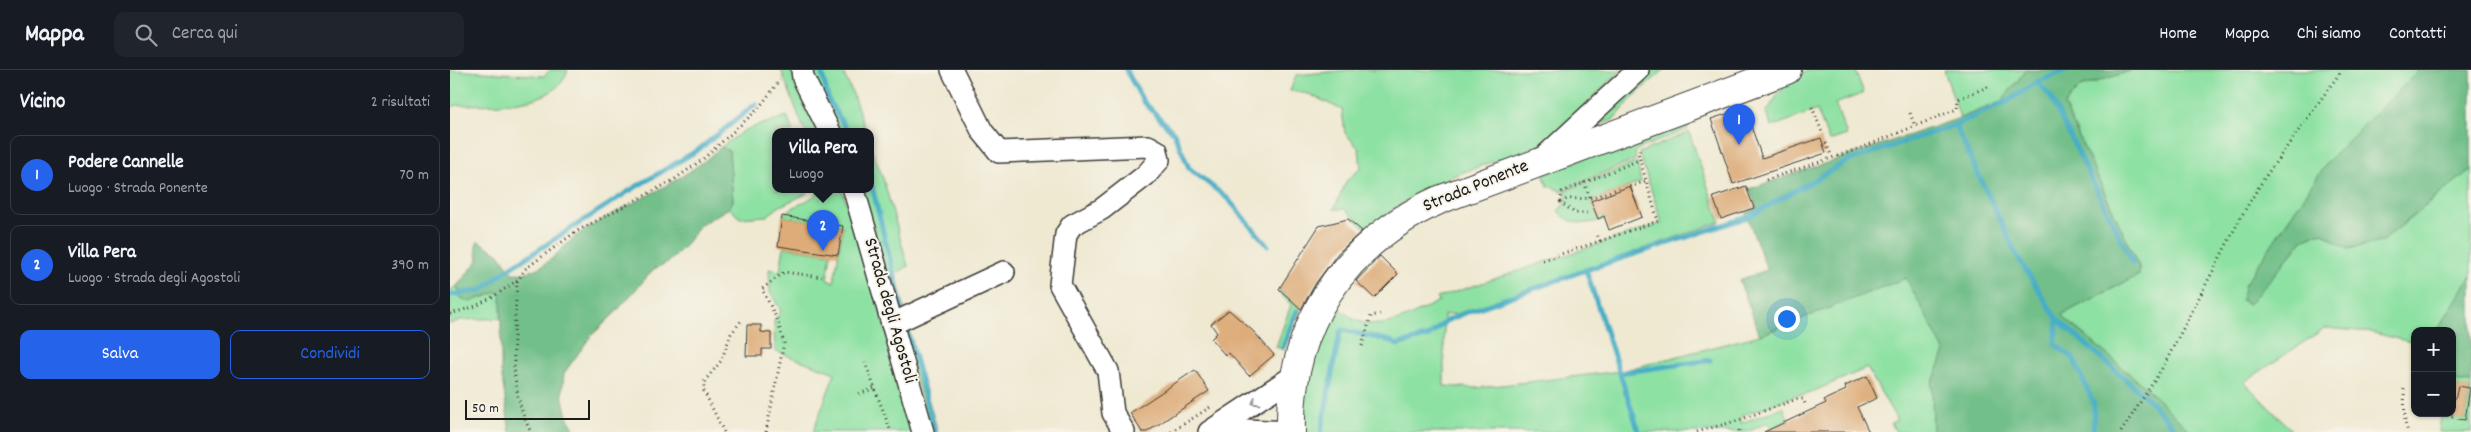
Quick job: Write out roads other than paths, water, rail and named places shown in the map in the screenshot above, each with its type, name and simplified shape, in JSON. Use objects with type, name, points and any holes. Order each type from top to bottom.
[{"type":"main road","name":"Strada Ponente","points":[[1292,432],[1292,399],[1295,375],[1302,349],[1322,302],[1340,275],[1366,246],[1393,224],[1422,208],[1538,162],[1787,70]]},
{"type":"street","points":[[802,70],[803,78],[828,128]]},
{"type":"street","points":[[952,70],[982,131],[999,152],[1148,146],[1157,151],[1159,160],[1146,175],[1102,209],[1072,225],[1066,234],[1060,285],[1108,371],[1113,414],[1124,432]]},
{"type":"street","points":[[1538,162],[1638,70]]},
{"type":"street","name":"Strada degli Agostoli","points":[[855,193],[923,432]]},
{"type":"street","points":[[892,324],[1004,272]]},
{"type":"street","points":[[1209,432],[1295,375]]},
{"type":"street","points":[[1222,432],[1246,430],[1292,432]]},
{"type":"waterway","points":[[821,70],[829,101],[846,128]]},
{"type":"waterway","points":[[1126,70],[1143,101],[1174,133],[1189,168],[1228,199],[1268,246]]},
{"type":"waterway","points":[[1321,432],[1340,332],[1343,330],[1391,341],[1397,345],[1429,336],[1446,321],[1468,312],[1586,270],[1748,217],[1848,161],[1955,125],[2008,101],[2037,82],[2067,70]]},
{"type":"waterway","points":[[2037,82],[2050,96],[2133,263]]},
{"type":"waterway","points":[[450,295],[482,290],[504,272],[629,191],[698,150],[756,104]]},
{"type":"waterway","points":[[1955,125],[2018,258],[2057,319],[2148,399],[2178,432]]},
{"type":"waterway","points":[[874,193],[903,313]]},
{"type":"waterway","points":[[1586,270],[1639,432]]},
{"type":"waterway","points":[[1283,347],[1297,311]]},
{"type":"waterway","points":[[2057,319],[2055,344],[2073,358],[2094,404],[2093,432]]},
{"type":"waterway","points":[[906,325],[935,432]]},
{"type":"waterway","points":[[1620,373],[1710,360]]},
{"type":"place","name":"Podere Cannelle","points":[[1739,145]]},
{"type":"place","name":"Villa Pera","points":[[823,251]]}]
